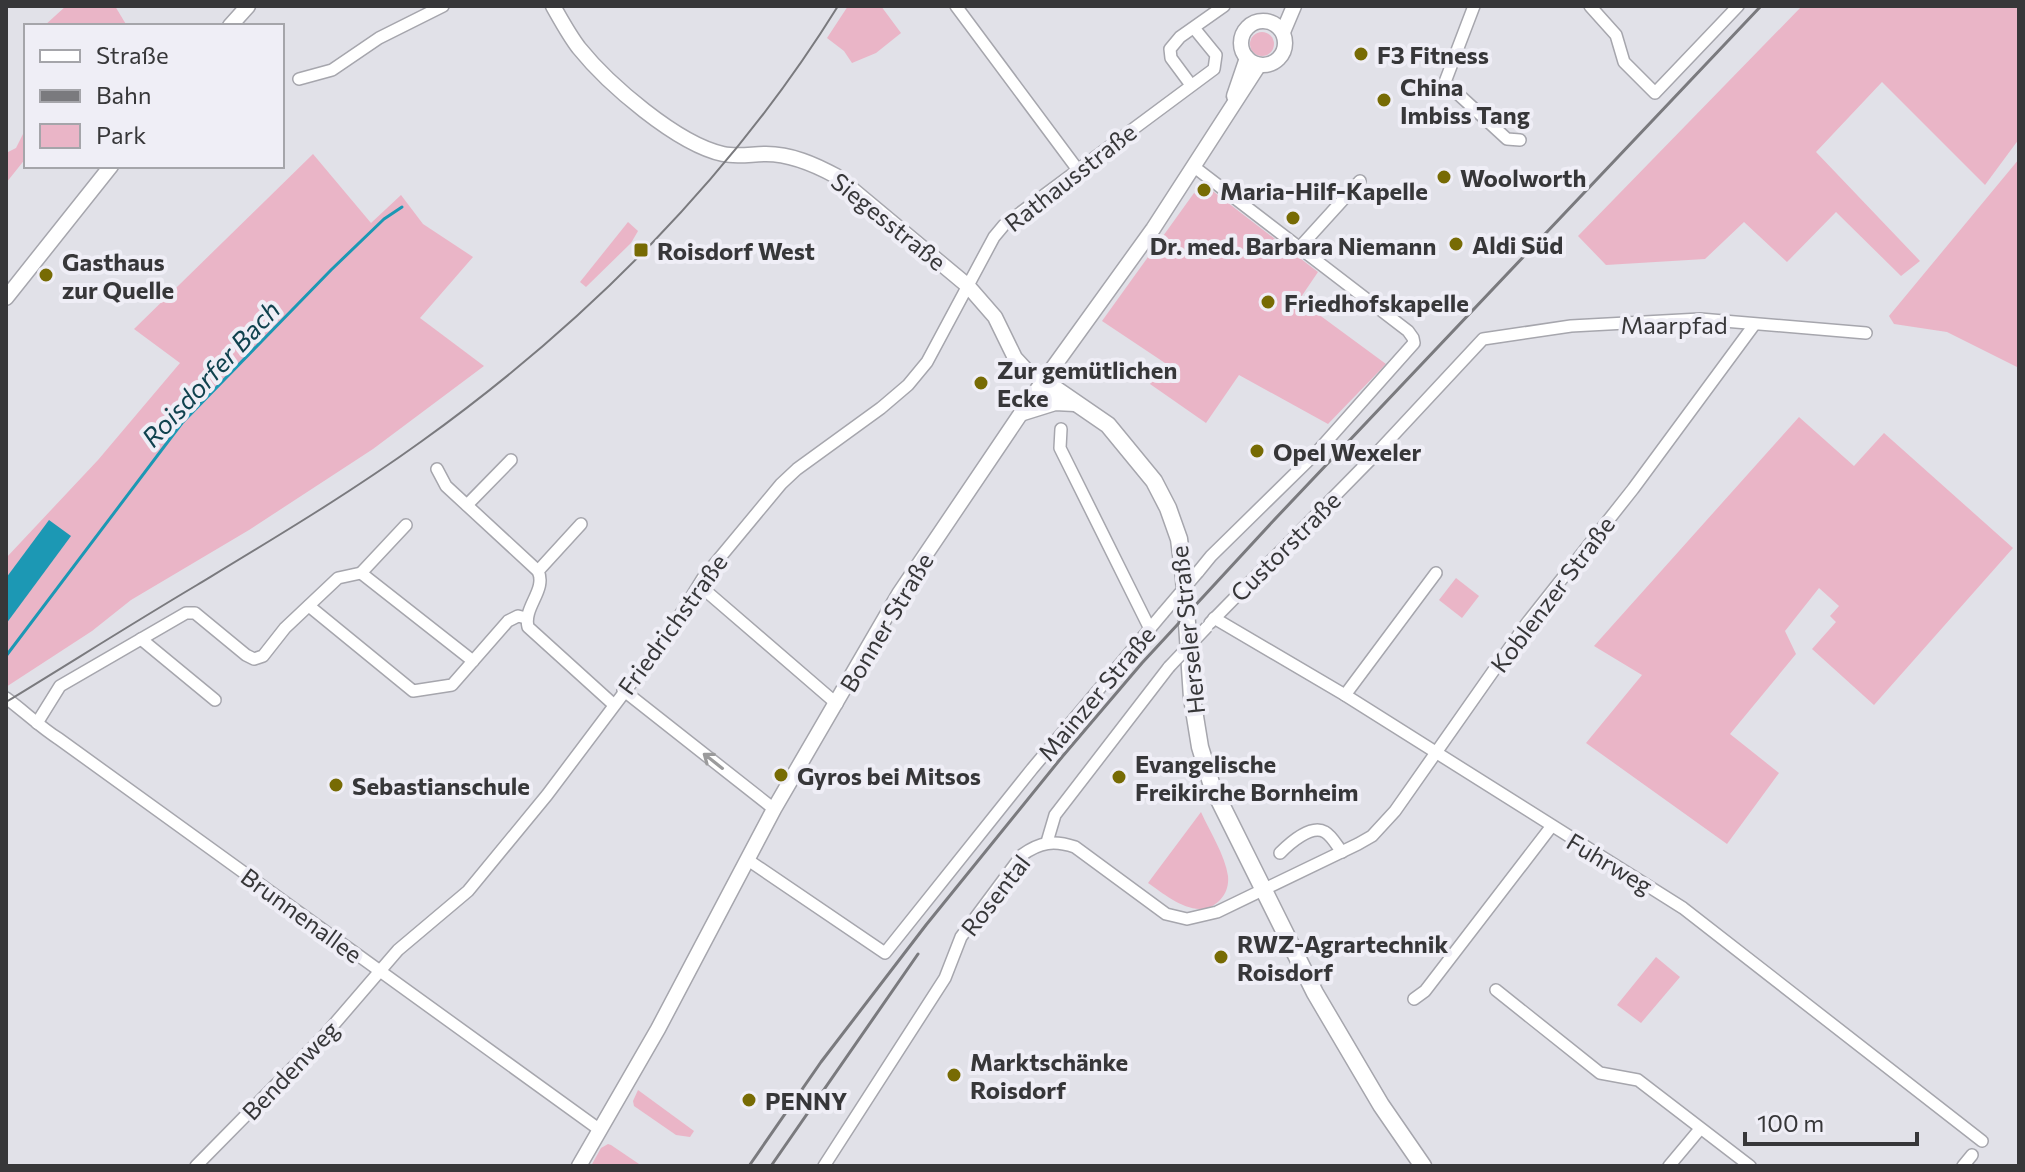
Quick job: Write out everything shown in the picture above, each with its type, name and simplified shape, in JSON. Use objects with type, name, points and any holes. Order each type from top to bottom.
[{"type":"main road","name":"Herseler Straße","points":[[1044,381],[1108,425],[1154,481],[1168,508],[1179,539],[1190,684],[1200,747],[1212,786],[1263,891],[1353,1059],[1423,1166]]},
{"type":"main road","points":[[1023,412],[1055,402],[1076,403]]},
{"type":"street","points":[[232,24],[248,6]]},
{"type":"street","points":[[299,79],[332,70],[379,38],[443,6]]},
{"type":"street","name":"Siegesstraße","points":[[553,6],[579,48],[628,97],[692,142],[723,154],[767,154],[814,163],[836,176],[968,286],[991,310],[1015,358],[1027,371],[1044,381]]},
{"type":"street","points":[[956,6],[1078,170]]},
{"type":"street","points":[[1191,85],[1171,58],[1170,49],[1224,6]]},
{"type":"street","points":[[1267,21],[1285,6]]},
{"type":"street","points":[[1283,32],[1267,21],[1258,21],[1243,32],[1242,51],[1253,62],[1270,64],[1281,56],[1283,32],[1294,6]]},
{"type":"street","points":[[1474,6],[1445,82],[1507,139],[1520,140]]},
{"type":"street","points":[[1590,6],[1616,35],[1624,62],[1655,93],[1738,6]]},
{"type":"street","name":"Rathausstraße","points":[[968,286],[994,237],[1004,225],[1214,69],[1216,55],[1194,28]]},
{"type":"street","name":"Bonner Straße","points":[[579,1166],[658,1029],[774,809],[899,594],[1044,381],[1153,229],[1232,103],[1253,62]]},
{"type":"street","points":[[1193,166],[1300,247],[1360,181]]},
{"type":"street","points":[[6,298],[109,168]]},
{"type":"street","name":"Mainzer Straße","points":[[748,860],[885,953],[1032,769],[1198,572],[1383,381],[1414,343],[1413,338],[1300,247]]},
{"type":"street","name":"Friedrichstraße","points":[[381,971],[398,950],[468,891],[547,795],[623,690],[669,633],[699,585],[781,484],[908,385],[927,362],[968,286]]},
{"type":"street","name":"Maarpfad","points":[[1483,339],[1571,326],[1700,319],[1866,333]]},
{"type":"street","name":"Koblenzer Straße","points":[[1263,891],[1372,836],[1395,811],[1527,623],[1633,489],[1754,325]]},
{"type":"street","name":"Custorstraße","points":[[1047,842],[1055,815],[1169,667],[1483,339]]},
{"type":"street","points":[[1061,429],[1060,448],[1150,629]]},
{"type":"street","points":[[467,505],[511,460]]},
{"type":"street","points":[[437,469],[446,486],[538,571],[541,581],[526,618],[528,627],[613,704]]},
{"type":"street","points":[[538,571],[581,524]]},
{"type":"street","points":[[37,723],[60,686],[186,613],[195,613],[246,655],[254,659],[263,656],[285,628],[338,578],[361,573],[406,525]]},
{"type":"street","points":[[361,573],[473,661]]},
{"type":"street","points":[[1345,695],[1436,573]]},
{"type":"street","points":[[699,585],[837,704]]},
{"type":"street","points":[[309,606],[413,691],[452,685],[508,621],[518,616],[526,618]]},
{"type":"street","name":"Fuhrweg","points":[[1210,622],[1345,695],[1683,908],[1982,1141]]},
{"type":"street","points":[[141,639],[215,700]]},
{"type":"street","points":[[623,690],[774,809]]},
{"type":"street","name":"Brunnenallee","points":[[6,698],[600,1130]]},
{"type":"street","points":[[1414,999],[1425,991],[1551,827]]},
{"type":"street","points":[[1280,853],[1290,842],[1321,830],[1342,852]]},
{"type":"street","name":"Rosental","points":[[824,1166],[945,978],[961,937],[1022,855],[1047,842],[1061,842],[1075,847],[1166,914],[1177,918],[1187,919],[1217,912],[1263,891]]},
{"type":"street","name":"Bendenweg","points":[[196,1166],[324,1036],[381,971]]},
{"type":"street","points":[[1496,990],[1600,1073],[1638,1080],[1750,1166]]},
{"type":"street","points":[[1669,1166],[1700,1129]]},
{"type":"street","points":[[1963,1166],[1972,1155]]},
{"type":"green space","points":[[66,6],[115,6],[126,24],[46,24]]},
{"type":"green space","points":[[848,6],[881,6],[901,33],[876,53],[852,63],[844,51],[827,38]]},
{"type":"green space","points":[[1802,6],[2016,6],[2019,9],[2019,139],[1985,185],[1882,82],[1816,152],[1920,261],[1901,276],[1836,212],[1787,262],[1744,222],[1705,259],[1606,265],[1578,236]]},
{"type":"green space","points":[[1257,32],[1267,32],[1274,39],[1274,49],[1267,56],[1257,56],[1250,49],[1250,39]]},
{"type":"green space","points":[[24,132],[24,160],[6,183],[6,153],[16,148]]},
{"type":"green space","points":[[313,154],[371,223],[401,195],[423,224],[473,257],[420,318],[484,366],[373,449],[249,530],[131,600],[92,631],[6,687],[6,558],[98,460],[180,363],[134,329]]},
{"type":"green space","points":[[2019,159],[2019,368],[1947,332],[1894,324],[1889,316]]},
{"type":"green space","points":[[1210,189],[1318,272],[1299,300],[1386,364],[1328,424],[1239,375],[1206,423],[1150,384],[1165,363],[1102,321],[1194,193],[1203,199]]},
{"type":"green space","points":[[628,222],[638,231],[631,243],[586,287],[580,282]]},
{"type":"green space","points":[[1799,417],[1854,466],[1884,433],[2013,548],[1874,705],[1812,649],[1836,622],[1830,616],[1839,606],[1819,588],[1785,631],[1796,654],[1730,734],[1779,773],[1727,844],[1586,743],[1642,675],[1594,646]]},
{"type":"green space","points":[[1456,578],[1479,596],[1462,618],[1439,600]]},
{"type":"green space","points":[[1201,812],[1221,852],[1228,879],[1222,898],[1202,909],[1183,905],[1148,883]]},
{"type":"green space","points":[[1656,957],[1680,977],[1641,1023],[1617,1005]]},
{"type":"green space","points":[[638,1090],[694,1131],[690,1137],[676,1135],[634,1106]]},
{"type":"green space","points":[[608,1144],[642,1166],[591,1166],[601,1148]]},
{"type":"water","points":[[49,520],[71,536],[6,624],[6,578]]},
{"type":"waterway","name":"Roisdorfer Bach","points":[[6,656],[182,423],[331,270],[384,219],[402,207]]},
{"type":"tram line","points":[[6,702],[367,479],[482,396],[541,348],[651,244],[703,188],[751,130],[838,6]]},
{"type":"railway","points":[[749,1166],[821,1062],[926,925],[1142,663],[1761,6]]},
{"type":"railway","points":[[771,1166],[918,954]]},
{"type":"place","name":"F3 Fitness","points":[[1361,54]]},
{"type":"place","name":"China Imbiss Tang","points":[[1384,100]]},
{"type":"place","name":"Woolworth","points":[[1444,177]]},
{"type":"place","name":"Maria-Hilf-Kapelle","points":[[1204,190]]},
{"type":"place","name":"Dr. med. Barbara Niemann","points":[[1293,218]]},
{"type":"place","name":"Aldi Süd","points":[[1456,244]]},
{"type":"place","name":"Roisdorf West","points":[[641,250]]},
{"type":"place","name":"Gasthaus zur Quelle","points":[[46,275]]},
{"type":"place","name":"Friedhofskapelle","points":[[1268,302]]},
{"type":"place","name":"Zur gemütlichen Ecke","points":[[981,383]]},
{"type":"place","name":"Opel Wexeler","points":[[1257,451]]},
{"type":"place","name":"Gyros bei Mitsos","points":[[781,775]]},
{"type":"place","name":"Evangelische Freikirche Bornheim","points":[[1119,777]]},
{"type":"place","name":"Sebastianschule","points":[[336,785]]},
{"type":"place","name":"RWZ-Agrartechnik Roisdorf","points":[[1221,957]]},
{"type":"place","name":"Marktschänke Roisdorf","points":[[954,1075]]},
{"type":"place","name":"PENNY","points":[[749,1100]]}]
